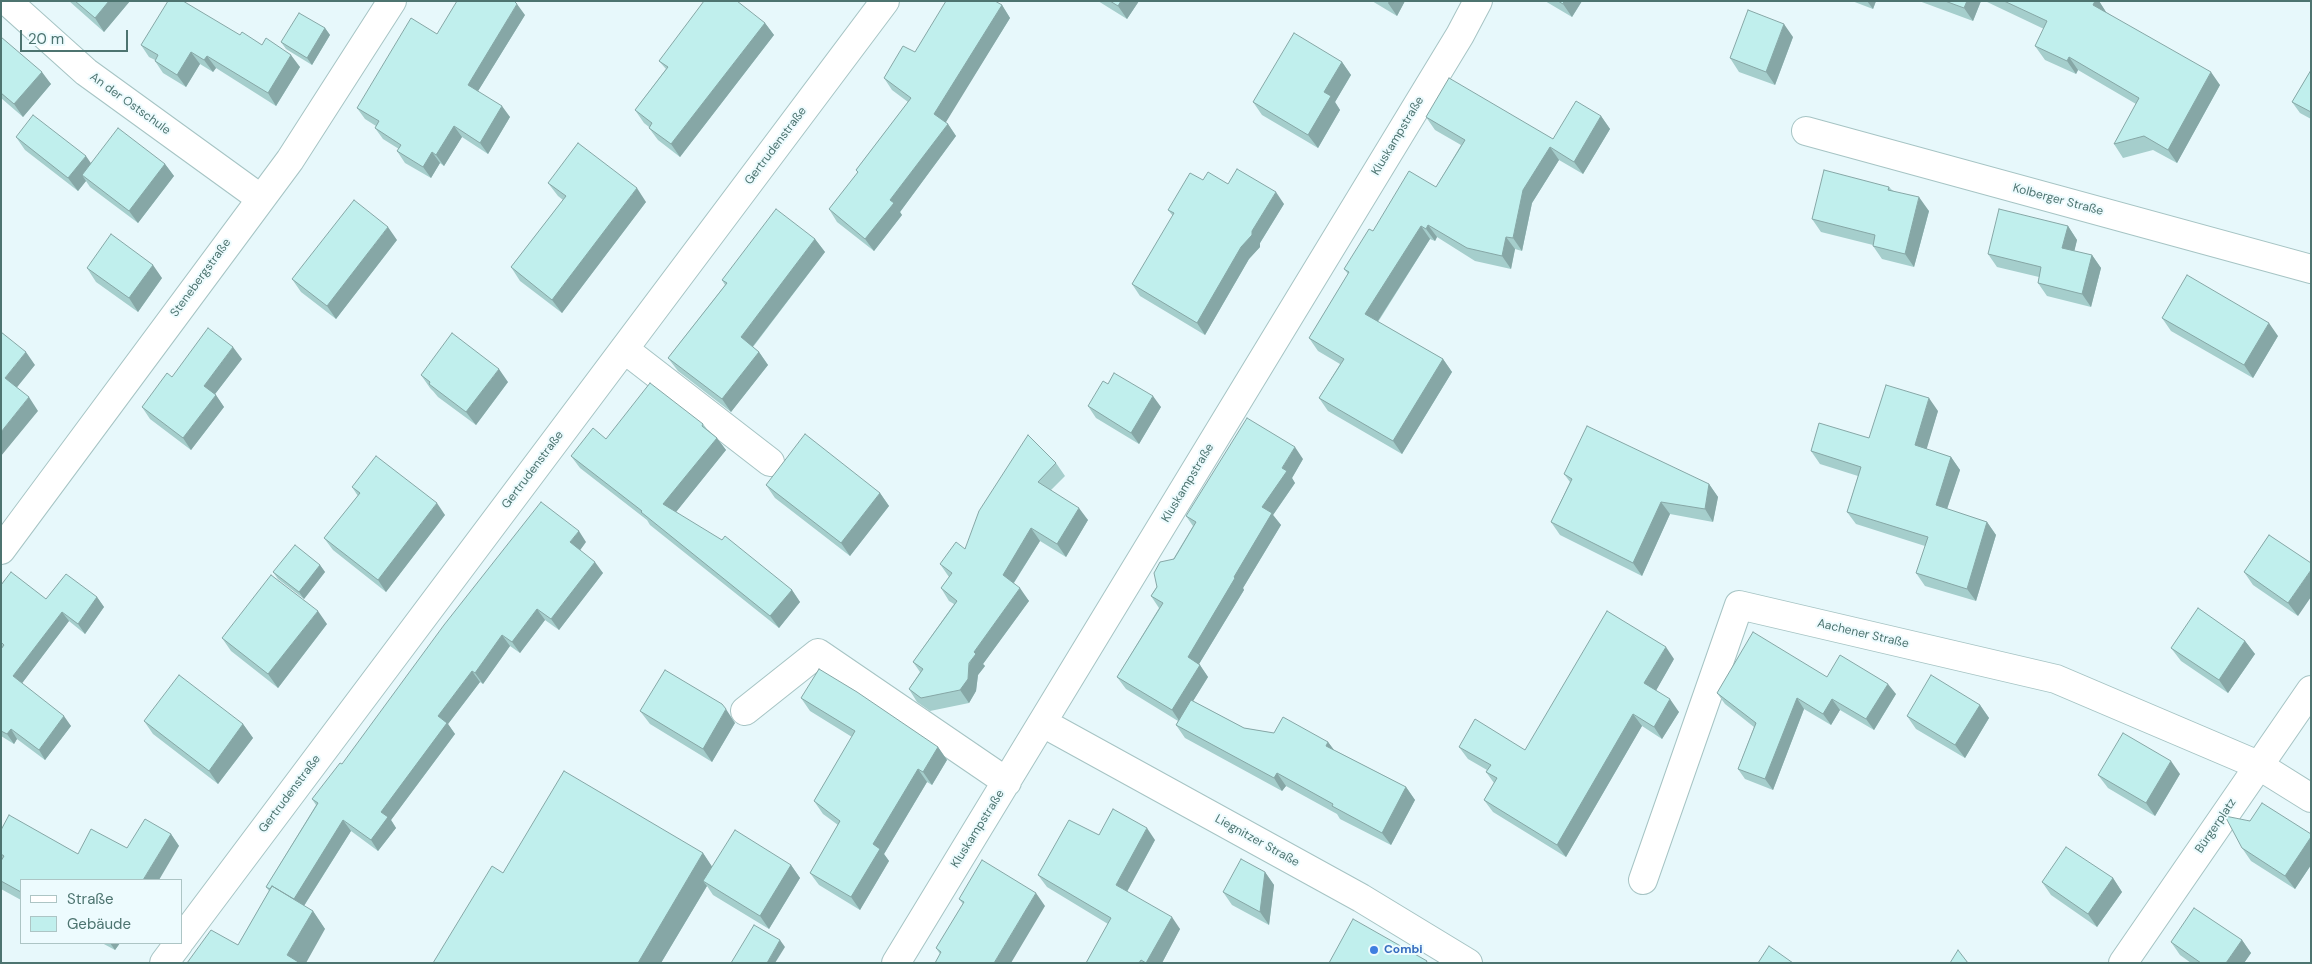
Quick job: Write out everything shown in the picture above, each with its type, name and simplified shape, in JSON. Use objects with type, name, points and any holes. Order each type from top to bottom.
[{"type":"street","name":"An der Ostschule","points":[[7,1],[86,72],[260,198]]},
{"type":"street","name":"Stenebergstraße","points":[[1,550],[290,160],[392,1]]},
{"type":"street","name":"Gertrudenstraße","points":[[182,939],[885,1]]},
{"type":"street","name":"Kluskampstraße","points":[[896,963],[1460,35],[1478,1]]},
{"type":"street","name":"Kolberger Straße","points":[[1806,131],[2311,269]]},
{"type":"street","points":[[624,349],[770,462]]},
{"type":"street","name":"Aachener Straße","points":[[1643,880],[1739,605],[2056,679],[2258,765],[2311,798]]},
{"type":"street","points":[[745,711],[818,654],[1007,782]]},
{"type":"street","name":"Bürgerplatz","points":[[2123,963],[2311,690]]},
{"type":"street","name":"Liegnitzer Straße","points":[[1043,723],[1361,898],[1468,963]]},
{"type":"street","points":[[164,963],[178,944]]},
{"type":"building","points":[[75,1],[109,1],[95,18]]},
{"type":"building","points":[[168,1],[183,1],[240,35],[242,32],[262,45],[266,38],[291,55],[268,93],[207,56],[204,60],[191,52],[177,75],[155,61],[158,55],[141,45]]},
{"type":"building","points":[[457,1],[514,1],[517,4],[468,85],[502,106],[480,143],[454,126],[436,155],[432,152],[423,167],[397,151],[401,145],[375,128],[379,121],[357,108],[411,18],[437,34]]},
{"type":"building","points":[[704,1],[737,1],[765,23],[671,144],[649,128],[652,123],[635,110],[668,67],[659,61]]},
{"type":"building","points":[[946,1],[995,1],[1002,5],[934,114],[948,124],[890,200],[894,203],[865,239],[829,209],[911,98],[884,78],[903,46],[915,52]]},
{"type":"building","points":[[1110,1],[1121,1],[1118,6]]},
{"type":"building","points":[[1945,1],[1967,1],[1964,8]]},
{"type":"building","points":[[2004,1],[2095,1],[2093,5],[2211,72],[2168,150],[2144,136],[2114,144],[2139,98],[2069,57],[2067,61],[2035,46],[2047,21]]},
{"type":"building","points":[[1748,10],[1784,24],[1766,72],[1730,58]]},
{"type":"building","points":[[299,13],[325,28],[307,58],[281,42]]},
{"type":"building","points":[[1294,33],[1342,62],[1324,92],[1331,96],[1308,135],[1253,102]]},
{"type":"building","points":[[1,37],[42,72],[14,104],[1,93]]},
{"type":"building","points":[[2311,70],[2311,112],[2292,102]]},
{"type":"building","points":[[1449,78],[1553,139],[1576,101],[1601,116],[1574,162],[1550,147],[1523,190],[1513,238],[1506,237],[1502,256],[1467,248],[1428,225],[1426,229],[1421,226],[1365,314],[1443,359],[1393,441],[1319,398],[1344,359],[1309,338],[1349,272],[1344,269],[1369,229],[1373,231],[1409,171],[1436,187],[1465,140],[1426,117]]},
{"type":"building","points":[[33,115],[86,156],[68,178],[16,137]]},
{"type":"building","points":[[118,128],[165,164],[129,211],[82,175]]},
{"type":"building","points":[[578,143],[637,188],[552,300],[511,267],[566,196],[548,183]]},
{"type":"building","points":[[1237,169],[1276,192],[1252,231],[1252,235],[1241,247],[1197,323],[1132,284],[1174,213],[1168,210],[1190,173],[1203,180],[1208,172],[1228,184]]},
{"type":"building","points":[[1824,170],[1889,187],[1888,190],[1919,197],[1905,254],[1873,246],[1875,235],[1812,219]]},
{"type":"building","points":[[354,200],[388,227],[327,306],[292,279]]},
{"type":"building","points":[[776,209],[815,239],[741,337],[759,352],[722,399],[668,358],[727,283],[722,280]]},
{"type":"building","points":[[1999,209],[2068,226],[2062,248],[2092,255],[2082,294],[2038,283],[2041,267],[1988,254]]},
{"type":"building","points":[[111,234],[153,265],[129,298],[87,268]]},
{"type":"building","points":[[2187,275],[2269,323],[2244,365],[2162,318]]},
{"type":"building","points":[[208,328],[233,347],[204,386],[216,395],[183,438],[142,407],[167,373],[172,377]]},
{"type":"building","points":[[1,332],[26,352],[5,378],[29,397],[1,432]]},
{"type":"building","points":[[452,333],[499,369],[466,412],[429,384],[430,382],[421,375]]},
{"type":"building","points":[[1114,373],[1153,396],[1131,433],[1088,406],[1103,381],[1108,384]]},
{"type":"building","points":[[650,383],[703,424],[702,426],[717,438],[663,504],[722,540],[725,536],[792,590],[770,616],[642,511],[571,456],[593,428],[606,439]]},
{"type":"building","points":[[1886,385],[1929,398],[1915,445],[1951,457],[1936,505],[1987,522],[1967,589],[1916,573],[1928,537],[1847,512],[1861,467],[1811,451],[1819,423],[1869,438]]},
{"type":"building","points":[[1247,418],[1295,447],[1282,468],[1287,471],[1262,507],[1272,513],[1188,657],[1200,665],[1172,710],[1117,677],[1163,603],[1151,596],[1157,587],[1154,573],[1160,562],[1174,559],[1196,522],[1186,516]]},
{"type":"building","points":[[1587,426],[1709,484],[1705,509],[1661,502],[1633,563],[1551,522],[1572,479],[1564,474]]},
{"type":"building","points":[[805,434],[880,493],[841,543],[766,485]]},
{"type":"building","points":[[1028,435],[1056,463],[1038,482],[1079,508],[1057,544],[1031,528],[1003,575],[1020,588],[974,652],[976,654],[969,663],[968,679],[960,690],[921,698],[909,689],[923,669],[913,662],[957,601],[941,588],[952,573],[940,564],[956,542],[965,549],[979,511]]},
{"type":"building","points":[[376,456],[437,503],[378,580],[324,538],[360,493],[352,487]]},
{"type":"building","points":[[541,502],[579,531],[570,542],[595,562],[551,619],[537,609],[512,642],[502,635],[475,673],[472,671],[438,716],[447,723],[381,812],[388,817],[371,840],[343,820],[294,899],[272,886],[270,889],[266,887],[318,803],[312,799],[340,763],[342,764],[444,625]]},
{"type":"building","points":[[2269,535],[2311,563],[2311,570],[2288,603],[2244,572]]},
{"type":"building","points":[[295,545],[320,565],[299,592],[273,572]]},
{"type":"building","points":[[11,572],[46,599],[66,574],[97,597],[78,624],[62,612],[13,676],[64,716],[39,750],[11,729],[7,734],[1,731],[1,649],[4,645],[1,642],[1,585]]},
{"type":"building","points":[[271,575],[318,611],[268,674],[222,638]]},
{"type":"building","points":[[2198,608],[2245,641],[2219,680],[2171,648]]},
{"type":"building","points":[[1607,611],[1666,647],[1644,683],[1670,699],[1654,727],[1633,714],[1557,845],[1484,800],[1497,778],[1486,772],[1491,765],[1459,747],[1475,719],[1525,750]]},
{"type":"building","points":[[1753,632],[1827,677],[1840,655],[1888,684],[1866,719],[1832,699],[1823,714],[1797,698],[1765,779],[1738,769],[1756,723],[1717,693]]},
{"type":"building","points":[[819,669],[857,692],[938,747],[923,772],[918,769],[873,844],[880,849],[851,897],[810,873],[840,821],[814,801],[855,731],[801,698]]},
{"type":"building","points":[[665,670],[722,704],[726,709],[703,749],[640,711]]},
{"type":"building","points":[[179,675],[243,724],[209,771],[144,721]]},
{"type":"building","points":[[1931,675],[1980,705],[1955,745],[1907,716]]},
{"type":"building","points":[[1191,700],[1244,728],[1274,733],[1283,717],[1328,742],[1326,746],[1406,787],[1382,833],[1277,773],[1274,778],[1176,725]]},
{"type":"building","points":[[2123,733],[2171,761],[2146,803],[2098,775]]},
{"type":"building","points":[[564,771],[703,853],[638,963],[433,963],[492,866],[503,873]]},
{"type":"building","points":[[2262,803],[2311,834],[2311,837],[2285,876],[2242,848],[2225,816],[2250,821]]},
{"type":"building","points":[[1113,809],[1147,828],[1116,885],[1172,917],[1146,963],[1141,960],[1139,963],[1086,963],[1111,918],[1038,875],[1069,820],[1099,835]]},
{"type":"building","points":[[9,815],[78,854],[91,829],[127,848],[145,819],[171,834],[144,879],[20,879],[20,891],[1,881],[1,861],[4,856],[1,854],[1,830]]},
{"type":"building","points":[[735,830],[791,865],[760,916],[703,881]]},
{"type":"building","points":[[2066,847],[2113,878],[2088,914],[2042,882]]},
{"type":"building","points":[[1241,859],[1265,872],[1260,912],[1223,892]]},
{"type":"building","points":[[982,860],[1036,893],[994,963],[935,963],[941,952],[936,948],[964,902],[959,899]]},
{"type":"building","points":[[272,886],[313,911],[287,955],[300,963],[187,963],[211,930],[238,945]]},
{"type":"building","points":[[2194,908],[2242,940],[2226,963],[2201,963],[2171,942]]},
{"type":"building","points":[[1353,919],[1427,961],[1426,963],[1329,963]]},
{"type":"building","points":[[754,925],[780,940],[767,963],[731,963]]},
{"type":"building","points":[[1769,946],[1793,963],[1758,963]]},
{"type":"building","points":[[1958,950],[1968,963],[1950,963]]},
{"type":"place","name":"Combi","points":[[1374,950]]}]
